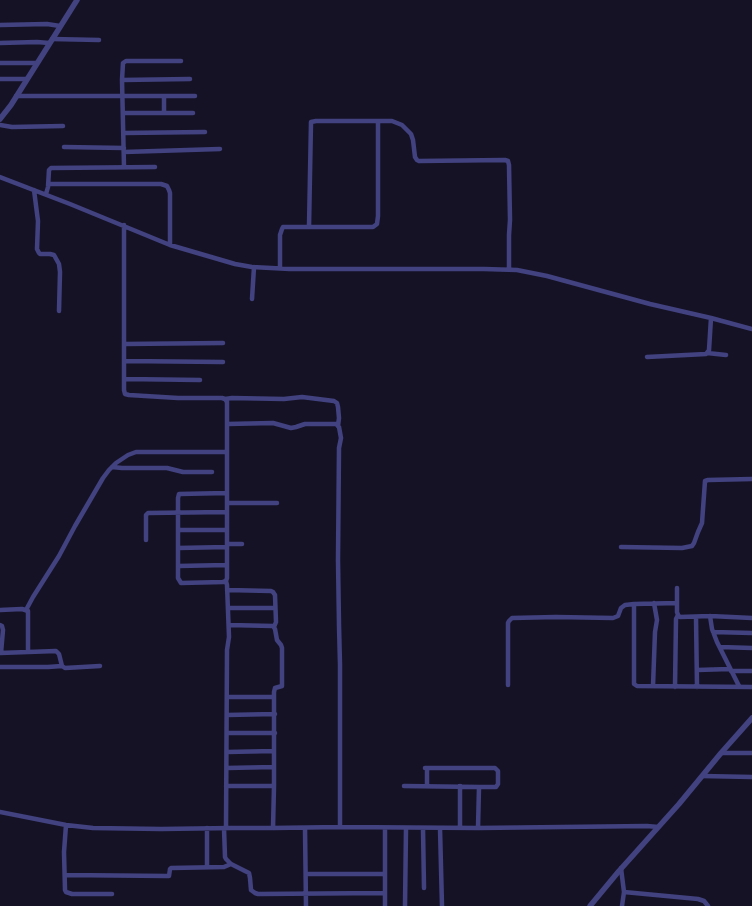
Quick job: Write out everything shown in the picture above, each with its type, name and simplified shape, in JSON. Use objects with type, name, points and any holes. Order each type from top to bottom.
[{"type":"street","points":[[0,119],[77,0]]},
{"type":"street","points":[[0,26],[47,24],[60,26]]},
{"type":"street","points":[[0,43],[99,40]]},
{"type":"street","points":[[124,167],[122,96],[123,63],[126,61],[181,61]]},
{"type":"street","points":[[0,63],[37,63]]},
{"type":"street","points":[[0,79],[26,79]]},
{"type":"street","points":[[122,80],[190,79]]},
{"type":"street","points":[[16,96],[195,96]]},
{"type":"street","points":[[164,96],[164,112]]},
{"type":"street","points":[[123,113],[193,113]]},
{"type":"street","points":[[280,268],[280,235],[284,227],[373,227],[377,224],[378,121]]},
{"type":"street","points":[[309,227],[311,122],[396,122],[407,129],[413,137],[415,157],[419,161],[508,161],[509,269]]},
{"type":"street","points":[[0,125],[12,127],[62,126]]},
{"type":"street","points":[[124,132],[205,132]]},
{"type":"street","points":[[64,147],[124,150],[220,149]]},
{"type":"street","points":[[46,194],[48,172],[51,168],[155,167]]},
{"type":"street","points":[[0,177],[170,244],[235,264],[254,267],[280,268],[522,270],[752,329]]},
{"type":"street","points":[[48,184],[164,185],[168,188],[170,193],[170,244]]},
{"type":"street","points":[[34,190],[37,216],[37,249],[40,254],[54,255],[59,264],[59,312]]},
{"type":"street","points":[[124,226],[125,394],[178,398],[225,399],[289,399],[302,397],[334,401],[337,403],[339,418],[338,426],[341,438],[339,448],[338,560],[338,625],[340,665],[340,827]]},
{"type":"street","points":[[252,299],[254,267]]},
{"type":"street","points":[[707,353],[709,350],[711,318]]},
{"type":"street","points":[[124,344],[223,343]]},
{"type":"street","points":[[647,357],[701,355],[707,353],[726,355]]},
{"type":"street","points":[[124,361],[223,362]]},
{"type":"street","points":[[124,379],[200,380]]},
{"type":"street","points":[[225,399],[227,402],[228,412],[226,581],[229,625],[227,650],[225,857],[228,862],[248,873],[251,890],[255,893],[385,893]]},
{"type":"street","points":[[227,424],[273,423],[291,428],[309,424],[336,424],[338,426]]},
{"type":"street","points":[[26,610],[59,556],[103,478],[112,467],[128,455],[136,452],[227,452]]},
{"type":"street","points":[[112,467],[166,468],[183,472],[212,472]]},
{"type":"street","points":[[621,547],[685,548],[692,546],[702,523],[705,481],[752,479]]},
{"type":"street","points":[[226,581],[181,583],[178,578],[178,512],[179,494],[227,493]]},
{"type":"street","points":[[227,503],[278,503]]},
{"type":"street","points":[[146,540],[147,513],[227,512]]},
{"type":"street","points":[[178,530],[227,530]]},
{"type":"street","points":[[178,548],[242,544]]},
{"type":"street","points":[[178,566],[227,565]]},
{"type":"street","points":[[676,686],[676,619],[678,615],[677,588]]},
{"type":"street","points":[[227,590],[272,592],[275,595],[276,622],[274,627],[277,639],[282,648],[283,684],[282,687],[275,688],[274,697],[275,733],[273,828]]},
{"type":"street","points":[[653,686],[655,632],[657,620],[654,603]]},
{"type":"street","points":[[508,685],[508,623],[512,618],[615,618],[618,616],[623,606],[634,604],[677,603]]},
{"type":"street","points":[[634,604],[634,682],[637,686],[752,687]]},
{"type":"street","points":[[228,608],[275,608]]},
{"type":"street","points":[[0,610],[26,610]]},
{"type":"street","points":[[26,610],[28,611],[28,652]]},
{"type":"street","points":[[678,615],[680,617],[710,616],[752,618]]},
{"type":"street","points":[[710,616],[713,632],[739,686]]},
{"type":"street","points":[[696,617],[697,687]]},
{"type":"street","points":[[0,625],[2,626],[3,630],[0,652],[56,651],[59,654],[62,666]]},
{"type":"street","points":[[229,625],[274,627]]},
{"type":"street","points":[[713,632],[752,632]]},
{"type":"street","points":[[720,648],[752,648]]},
{"type":"street","points":[[0,667],[62,666],[68,668],[100,666]]},
{"type":"street","points":[[697,670],[752,671]]},
{"type":"street","points":[[227,697],[274,697]]},
{"type":"street","points":[[227,715],[275,714]]},
{"type":"street","points":[[590,906],[621,868],[752,718]]},
{"type":"street","points":[[227,734],[275,733]]},
{"type":"street","points":[[227,752],[274,751]]},
{"type":"street","points":[[721,753],[752,753]]},
{"type":"street","points":[[227,768],[274,767]]},
{"type":"street","points":[[404,786],[479,787],[497,786],[498,771],[497,769],[493,768],[426,768],[427,786]]},
{"type":"street","points":[[702,776],[752,777]]},
{"type":"street","points":[[226,786],[274,786]]},
{"type":"street","points":[[460,786],[460,828]]},
{"type":"street","points":[[478,828],[479,787]]},
{"type":"street","points":[[0,812],[66,825],[93,828],[478,828],[658,826]]},
{"type":"street","points":[[66,825],[64,852],[65,890],[72,894],[112,894]]},
{"type":"street","points":[[207,828],[207,867]]},
{"type":"street","points":[[305,828],[306,906]]},
{"type":"street","points":[[385,828],[385,906]]},
{"type":"street","points":[[405,906],[406,828]]},
{"type":"street","points":[[423,828],[424,888]]},
{"type":"street","points":[[440,828],[442,906]]},
{"type":"street","points":[[65,876],[169,876],[171,868],[224,867],[231,864]]},
{"type":"street","points":[[621,868],[624,892],[622,906]]},
{"type":"street","points":[[306,874],[385,874]]},
{"type":"street","points":[[624,892],[698,899],[704,901],[708,904],[708,906]]}]
